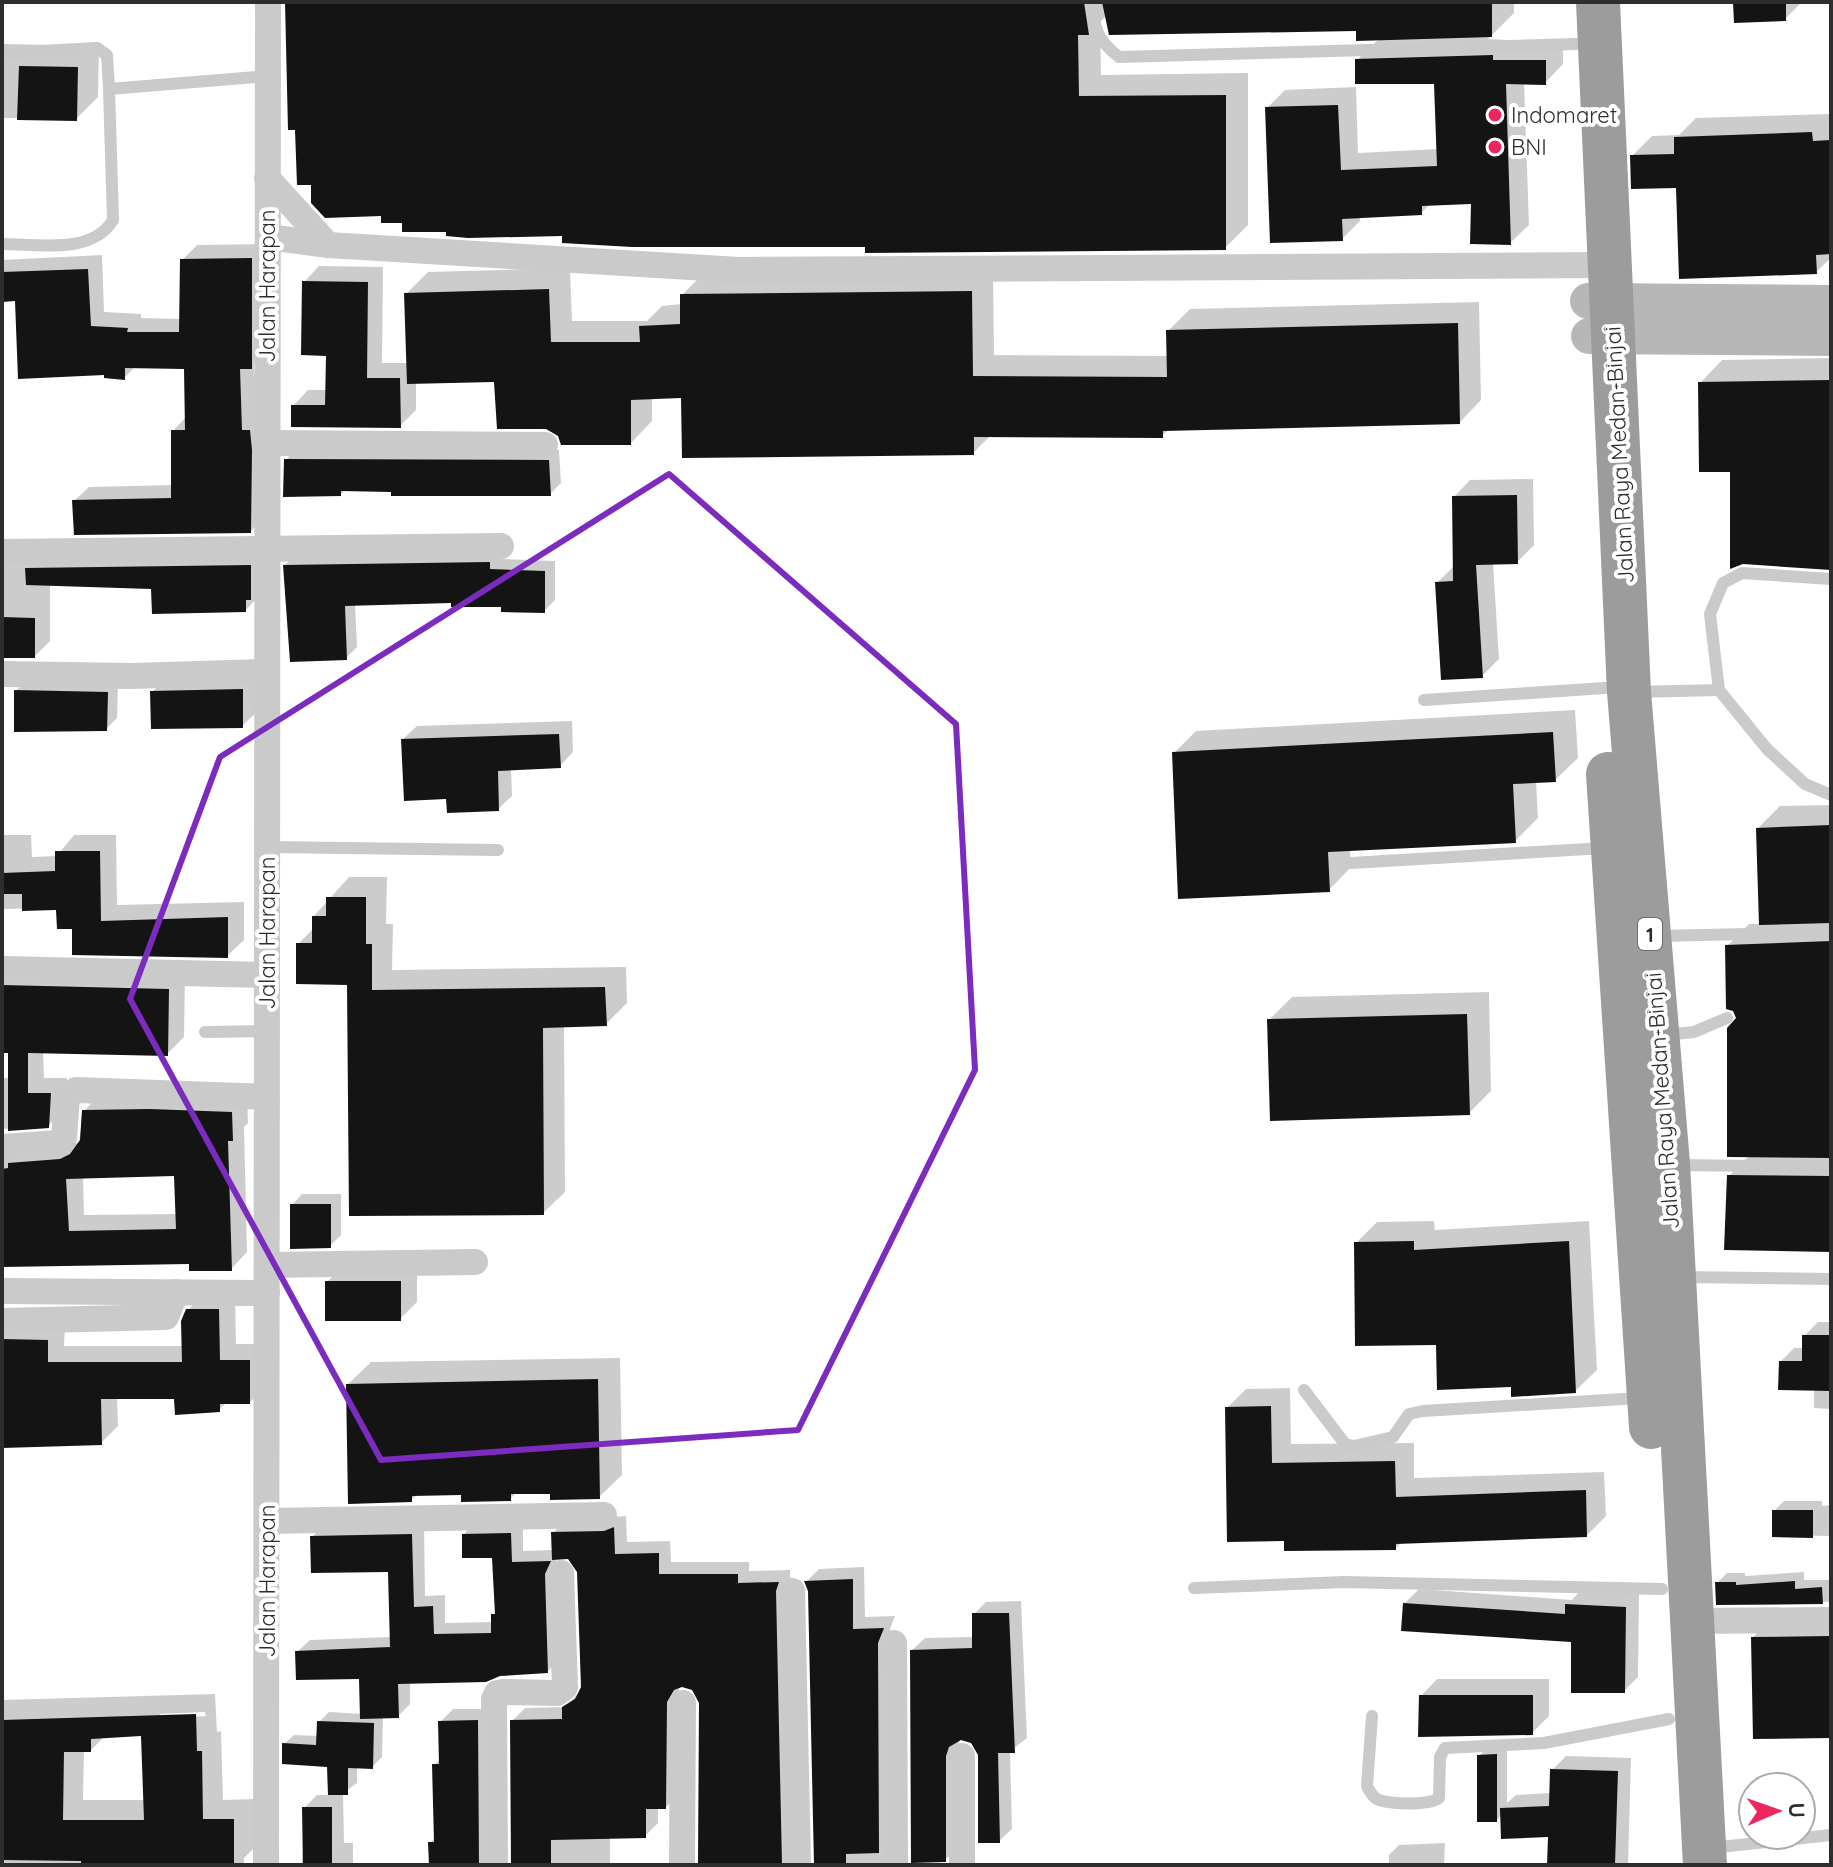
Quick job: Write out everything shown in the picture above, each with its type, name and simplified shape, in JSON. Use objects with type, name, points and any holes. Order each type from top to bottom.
[{"type":"highway","name":"Jalan Raya Medan-Binjai","points":[[1598,2],[1600,301],[1617,690],[1611,848],[1664,1396],[1696,1860]]},
{"type":"highway","name":"Jalan Raya Medan-Binjai","points":[[1575,23],[1600,301]]},
{"type":"highway","name":"Jalan Raya Medan-Binjai","points":[[1617,690],[1651,936],[1668,1164],[1674,1277],[1664,1396]]},
{"type":"highway","name":"Jalan Raya Medan-Binjai","points":[[1678,1628],[1669,1719],[1696,1860]]},
{"type":"main road","points":[[1600,301],[1831,303]]},
{"type":"main road","points":[[1600,301],[1831,338]]},
{"type":"street","name":"Jalan Harapan","points":[[266,1865],[268,2]]},
{"type":"street","points":[[267,178],[328,245]]},
{"type":"street","points":[[268,237],[328,245],[739,270],[1600,301]]},
{"type":"street","points":[[267,443],[545,445]]},
{"type":"street","points":[[2,552],[501,546]]},
{"type":"street","points":[[2,674],[131,676],[267,672]]},
{"type":"street","points":[[2,969],[267,975]]},
{"type":"street","points":[[2,1147],[59,1143],[64,1138],[67,1096],[76,1090],[267,1097]]},
{"type":"street","points":[[267,1265],[475,1262]]},
{"type":"street","points":[[2,1291],[267,1293]]},
{"type":"street","points":[[2,1321],[166,1317],[176,1292]]},
{"type":"street","points":[[267,1521],[604,1515]]},
{"type":"street","points":[[495,1865],[494,1699],[497,1693],[557,1693],[565,1687],[561,1573]]},
{"type":"street","points":[[792,1591],[798,1865]]},
{"type":"street","points":[[1678,1628],[1831,1620]]},
{"type":"street","points":[[894,1643],[895,1865]]},
{"type":"street","points":[[682,1865],[683,1703]]},
{"type":"street","points":[[962,1756],[962,1865]]},
{"type":"lane","points":[[1093,2],[1093,23],[1102,44],[1119,57],[1575,23]]},
{"type":"lane","points":[[2,244],[85,243],[106,231],[113,220],[107,55],[97,48],[4,53]]},
{"type":"lane","points":[[109,89],[268,76]]},
{"type":"lane","points":[[1831,579],[1742,573],[1723,583],[1710,614],[1719,690],[1767,749],[1805,784],[1831,795]]},
{"type":"lane","points":[[1424,700],[1617,690],[1719,690]]},
{"type":"lane","points":[[267,847],[498,850]]},
{"type":"lane","points":[[1351,863],[1611,848]]},
{"type":"lane","points":[[1651,936],[1831,932]]},
{"type":"lane","points":[[1658,1036],[1694,1032],[1727,1018]]},
{"type":"lane","points":[[205,1032],[267,1031]]},
{"type":"lane","points":[[1668,1164],[1831,1167]]},
{"type":"lane","points":[[1674,1277],[1831,1279]]},
{"type":"lane","points":[[1304,1390],[1345,1444],[1354,1446],[1393,1437],[1409,1414],[1423,1411],[1664,1396]]},
{"type":"lane","points":[[1194,1588],[1344,1582],[1678,1628]]},
{"type":"lane","points":[[1372,1716],[1367,1786],[1371,1794],[1378,1800],[1428,1803],[1439,1798],[1440,1757],[1445,1748],[1544,1743],[1669,1719]]},
{"type":"lane","points":[[1696,1860],[1831,1835]]},
{"type":"highlighted area","points":[[669,474],[956,724],[975,1070],[798,1430],[381,1460],[130,999],[220,757]]},
{"type":"building","points":[[285,2],[1084,2],[1089,35],[1078,35],[1079,96],[1226,95],[1226,250],[865,253],[865,247],[632,247],[562,243],[562,236],[468,238],[446,236],[446,232],[402,232],[402,223],[381,223],[381,216],[325,218],[311,203],[311,185],[297,185],[295,130],[288,130]]},
{"type":"building","points":[[1102,2],[1492,2],[1492,37],[1356,41],[1356,31],[1109,35]]},
{"type":"building","points":[[1733,2],[1786,2],[1786,21],[1734,23]]},
{"type":"building","points":[[1493,55],[1493,60],[1546,60],[1546,85],[1506,84],[1511,245],[1470,244],[1471,204],[1422,206],[1422,215],[1342,219],[1343,241],[1270,243],[1265,107],[1338,105],[1341,170],[1437,166],[1434,84],[1355,84],[1355,59]]},
{"type":"building","points":[[19,66],[78,67],[77,121],[17,120]]},
{"type":"building","points":[[1812,132],[1813,141],[1831,140],[1831,254],[1816,255],[1817,274],[1679,279],[1676,188],[1631,189],[1630,155],[1674,154],[1674,137]]},
{"type":"building","points":[[252,258],[252,369],[240,369],[242,430],[250,430],[252,450],[251,533],[74,535],[72,500],[171,498],[171,430],[185,430],[184,369],[125,368],[125,380],[104,378],[104,375],[18,379],[15,301],[2,302],[2,272],[88,269],[91,326],[128,328],[127,332],[179,332],[180,259]]},
{"type":"building","points":[[302,281],[368,282],[367,378],[400,378],[401,428],[291,427],[291,405],[325,405],[326,356],[301,355]]},
{"type":"building","points":[[549,289],[551,342],[640,342],[639,326],[680,324],[680,294],[972,291],[973,376],[1167,377],[1166,330],[1458,323],[1460,424],[1163,431],[1163,438],[974,437],[974,455],[682,458],[681,398],[631,400],[631,445],[561,445],[558,436],[546,429],[497,429],[494,382],[407,384],[404,293]]},
{"type":"building","points":[[1831,380],[1831,570],[1743,564],[1730,569],[1730,472],[1699,472],[1698,382]]},
{"type":"building","points":[[284,459],[549,460],[551,496],[391,496],[391,492],[341,491],[341,496],[283,497]]},
{"type":"building","points":[[1517,495],[1518,564],[1476,565],[1483,678],[1441,680],[1435,582],[1453,581],[1452,496]]},
{"type":"building","points":[[490,562],[490,569],[545,571],[545,613],[501,612],[501,607],[451,607],[451,603],[345,606],[347,660],[290,662],[283,565]]},
{"type":"building","points":[[251,565],[251,600],[246,600],[246,612],[152,614],[151,589],[26,585],[25,568]]},
{"type":"building","points":[[2,617],[35,618],[35,658],[2,658]]},
{"type":"building","points":[[243,689],[243,728],[151,729],[150,691]]},
{"type":"building","points":[[14,690],[108,692],[107,731],[14,732]]},
{"type":"building","points":[[1553,732],[1556,782],[1513,784],[1516,843],[1328,852],[1330,892],[1178,899],[1172,752]]},
{"type":"building","points":[[559,734],[561,768],[498,771],[499,811],[447,813],[446,799],[404,801],[401,739]]},
{"type":"building","points":[[1831,825],[1831,923],[1759,925],[1756,828]]},
{"type":"building","points":[[55,851],[100,851],[101,921],[228,917],[228,958],[72,955],[72,929],[57,929],[56,910],[22,911],[22,894],[2,894],[2,873],[55,871]]},
{"type":"building","points":[[326,897],[366,897],[366,944],[372,944],[372,990],[605,987],[607,1026],[543,1028],[544,1215],[349,1216],[347,985],[296,984],[296,943],[312,943],[312,916],[326,916]]},
{"type":"building","points":[[1831,941],[1831,1158],[1727,1157],[1727,1028],[1736,1018],[1733,1011],[1726,1009],[1725,945]]},
{"type":"building","points":[[2,985],[169,989],[168,1056],[28,1053],[28,1093],[51,1093],[49,1128],[8,1131],[8,1053],[2,1053]]},
{"type":"building","points":[[1467,1014],[1470,1115],[1270,1121],[1267,1019]]},
{"type":"building","points":[[82,1110],[232,1112],[233,1141],[228,1141],[232,1271],[189,1271],[189,1264],[2,1267],[2,1169],[8,1168],[8,1163],[60,1159],[70,1154],[80,1140]],"holes":[[[174,1176],[176,1229],[69,1231],[66,1179]]]},
{"type":"building","points":[[1727,1175],[1831,1176],[1831,1252],[1724,1250]]},
{"type":"building","points":[[290,1204],[331,1204],[331,1248],[290,1249]]},
{"type":"building","points":[[1414,1241],[1414,1250],[1569,1241],[1576,1393],[1511,1397],[1511,1387],[1437,1390],[1436,1345],[1355,1346],[1354,1242]]},
{"type":"building","points":[[325,1281],[401,1281],[401,1321],[325,1321]]},
{"type":"building","points":[[186,1309],[219,1309],[220,1360],[250,1360],[250,1404],[220,1404],[220,1412],[175,1415],[174,1399],[101,1399],[102,1445],[2,1448],[2,1339],[48,1340],[48,1362],[182,1362],[181,1321]]},
{"type":"building","points":[[1802,1335],[1831,1335],[1831,1391],[1778,1390],[1779,1361],[1802,1361]]},
{"type":"building","points":[[598,1379],[600,1499],[550,1500],[550,1494],[511,1494],[511,1501],[461,1502],[461,1495],[412,1496],[412,1502],[348,1504],[346,1384]]},
{"type":"building","points":[[1271,1406],[1272,1463],[1395,1461],[1396,1497],[1586,1490],[1587,1537],[1396,1544],[1396,1550],[1284,1551],[1284,1541],[1227,1542],[1225,1407]]},
{"type":"building","points":[[1772,1510],[1813,1510],[1813,1538],[1772,1537]]},
{"type":"building","points":[[614,1527],[615,1554],[659,1553],[659,1574],[738,1574],[738,1583],[779,1582],[776,1591],[782,1864],[698,1865],[699,1703],[692,1690],[682,1687],[674,1690],[667,1702],[666,1809],[646,1809],[646,1838],[551,1840],[551,1865],[511,1865],[510,1720],[562,1719],[562,1707],[575,1699],[581,1687],[577,1572],[568,1559],[552,1560],[551,1532],[604,1531]]},
{"type":"building","points":[[511,1533],[512,1562],[551,1561],[545,1574],[548,1673],[500,1676],[486,1682],[398,1684],[399,1718],[360,1719],[359,1679],[296,1680],[295,1651],[390,1647],[388,1572],[311,1573],[310,1536],[412,1534],[414,1607],[433,1606],[434,1634],[491,1633],[491,1614],[495,1614],[492,1558],[462,1558],[462,1534]]},
{"type":"building","points":[[853,1579],[853,1629],[884,1628],[878,1643],[879,1853],[846,1854],[846,1865],[814,1865],[808,1591],[804,1581]]},
{"type":"building","points":[[1795,1581],[1795,1589],[1822,1587],[1823,1604],[1716,1605],[1715,1582],[1736,1582],[1736,1585]]},
{"type":"building","points":[[1403,1603],[1565,1614],[1565,1604],[1626,1607],[1625,1693],[1571,1693],[1571,1642],[1401,1631]]},
{"type":"building","points":[[972,1613],[1009,1613],[1015,1753],[998,1753],[1000,1843],[978,1843],[978,1755],[971,1743],[961,1740],[949,1747],[946,1756],[946,1862],[911,1863],[910,1650],[972,1648]]},
{"type":"building","points":[[1831,1636],[1831,1738],[1753,1739],[1751,1637]]},
{"type":"building","points":[[1419,1695],[1533,1695],[1533,1735],[1418,1737]]},
{"type":"building","points":[[196,1714],[197,1751],[202,1751],[203,1819],[234,1819],[234,1865],[81,1865],[81,1861],[2,1860],[2,1720]],"holes":[[[141,1736],[144,1820],[63,1820],[64,1752],[91,1752],[91,1739]]]},
{"type":"building","points":[[478,1720],[479,1865],[429,1865],[428,1842],[434,1842],[432,1764],[439,1764],[438,1721]]},
{"type":"building","points":[[317,1721],[374,1723],[373,1769],[348,1768],[348,1795],[328,1795],[327,1767],[282,1764],[282,1743],[316,1745]]},
{"type":"building","points":[[1497,1754],[1497,1822],[1477,1822],[1477,1755]]},
{"type":"building","points":[[1550,1769],[1618,1771],[1615,1865],[1547,1865],[1548,1837],[1501,1839],[1500,1808],[1549,1806]]},
{"type":"building","points":[[302,1807],[332,1807],[332,1865],[303,1865]]},
{"type":"place","name":"Indomaret","points":[[1495,115]]},
{"type":"place","name":"BNI","points":[[1495,147]]}]
